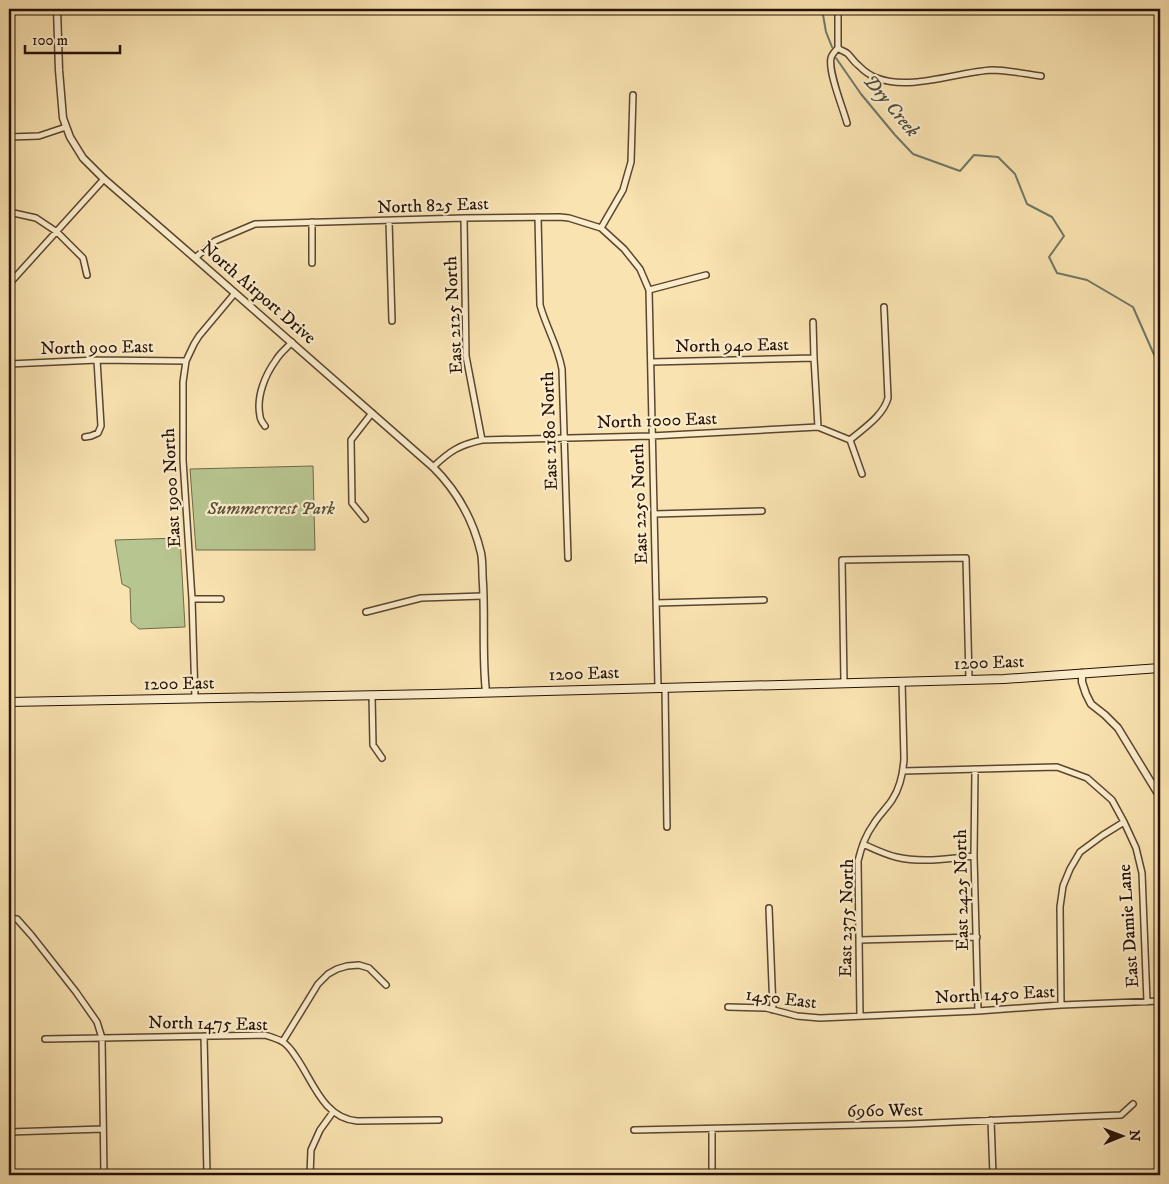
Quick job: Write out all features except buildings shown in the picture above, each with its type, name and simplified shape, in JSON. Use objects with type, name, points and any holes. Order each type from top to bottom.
[{"type":"main road","name":"1200 East","points":[[9,702],[1004,679],[1160,668]]},
{"type":"street","name":"North Airport Drive","points":[[57,9],[63,118],[70,137],[83,158],[104,180],[292,342],[433,467],[454,490],[469,515],[481,556],[484,596],[486,692]]},
{"type":"street","points":[[838,9],[838,48],[833,54],[831,69],[847,123]]},
{"type":"street","points":[[838,48],[877,78],[894,82],[929,81],[993,70],[1041,76]]},
{"type":"street","points":[[602,228],[623,190],[631,162],[633,95]]},
{"type":"street","points":[[9,137],[39,136],[66,128]]},
{"type":"street","points":[[9,284],[104,180]]},
{"type":"street","points":[[9,212],[36,218],[57,232],[83,258],[87,275]]},
{"type":"street","name":"East 2180 North","points":[[538,217],[540,305],[560,357],[562,369],[568,558]]},
{"type":"street","name":"North 825 East","points":[[195,258],[215,241],[255,224],[464,218],[569,218],[602,228],[624,249],[640,269],[649,290]]},
{"type":"street","name":"East 2125 North","points":[[464,218],[466,356],[482,440]]},
{"type":"street","points":[[389,221],[392,321]]},
{"type":"street","points":[[312,222],[312,263]]},
{"type":"street","points":[[649,290],[706,275]]},
{"type":"street","name":"East 2250 North","points":[[649,290],[656,603],[667,827]]},
{"type":"street","name":"East 1900 North","points":[[195,698],[192,599],[182,460],[183,382],[186,361],[199,336],[235,293]]},
{"type":"street","points":[[862,474],[850,440],[882,412],[888,398],[884,307]]},
{"type":"street","points":[[814,322],[818,427]]},
{"type":"street","points":[[265,426],[260,418],[259,404],[262,387],[276,359],[292,342]]},
{"type":"street","name":"North 940 East","points":[[651,362],[814,358]]},
{"type":"street","points":[[85,437],[98,433],[101,426],[97,360]]},
{"type":"street","name":"North 900 East","points":[[9,364],[97,360],[186,361]]},
{"type":"street","points":[[365,519],[352,503],[351,440],[372,413]]},
{"type":"street","name":"North 1000 East","points":[[433,467],[453,450],[482,440],[652,436],[818,427],[850,440]]},
{"type":"street","points":[[654,514],[762,511]]},
{"type":"street","points":[[844,682],[842,560],[966,558],[969,680]]},
{"type":"street","points":[[366,612],[421,598],[484,596]]},
{"type":"street","points":[[192,599],[221,599]]},
{"type":"street","points":[[656,603],[764,600]]},
{"type":"street","points":[[1082,673],[1082,682],[1091,704],[1105,714],[1118,728],[1160,797]]},
{"type":"street","name":"East 2375 North","points":[[860,1016],[858,861],[863,844],[872,826],[892,800],[903,770],[902,681]]},
{"type":"street","points":[[372,695],[373,745],[382,758]]},
{"type":"street","name":"East Damie Lane","points":[[903,770],[1057,767],[1088,778],[1112,800],[1136,848],[1142,872],[1147,1002]]},
{"type":"street","name":"East 2425 North","points":[[975,769],[974,856],[978,1010]]},
{"type":"street","points":[[1060,1005],[1060,907],[1063,886],[1080,852],[1124,822]]},
{"type":"street","points":[[863,844],[883,853],[909,859],[921,860],[974,856]]},
{"type":"street","points":[[769,908],[773,1010]]},
{"type":"street","points":[[9,918],[17,919],[32,936],[97,1022],[102,1038],[104,1175]]},
{"type":"street","points":[[859,940],[977,937]]},
{"type":"street","points":[[282,1041],[322,978],[332,971],[359,964],[369,968],[386,984]]},
{"type":"street","name":"North 1450 East","points":[[831,1018],[1160,1001]]},
{"type":"street","name":"1450 East","points":[[728,1008],[766,1008],[807,1018],[831,1018]]},
{"type":"street","points":[[204,1036],[207,1175]]},
{"type":"street","name":"North 1475 East","points":[[45,1039],[265,1036],[282,1041],[289,1047],[299,1060],[324,1104],[333,1112]]},
{"type":"street","name":"6960 West","points":[[634,1130],[909,1124],[1121,1115],[1133,1104]]},
{"type":"street","points":[[310,1175],[311,1150],[320,1130],[333,1112],[341,1118],[357,1122],[439,1120]]},
{"type":"street","points":[[991,1120],[993,1175]]},
{"type":"street","points":[[9,1132],[103,1129]]},
{"type":"street","points":[[712,1129],[712,1175]]},
{"type":"green space","name":"Summercrest Park","points":[[313,466],[315,550],[196,550],[190,469]]},
{"type":"green space","points":[[180,538],[185,627],[139,629],[131,622],[130,588],[122,584],[115,540]]},
{"type":"waterway","name":"Dry Creek","points":[[822,9],[826,32],[832,47]]},
{"type":"waterway","name":"Dry Creek","points":[[836,58],[861,94],[913,154],[960,171],[974,155],[998,157],[1015,174],[1027,204],[1052,217],[1064,236],[1049,257],[1057,273],[1087,280],[1133,307],[1159,366],[1160,381]]}]
